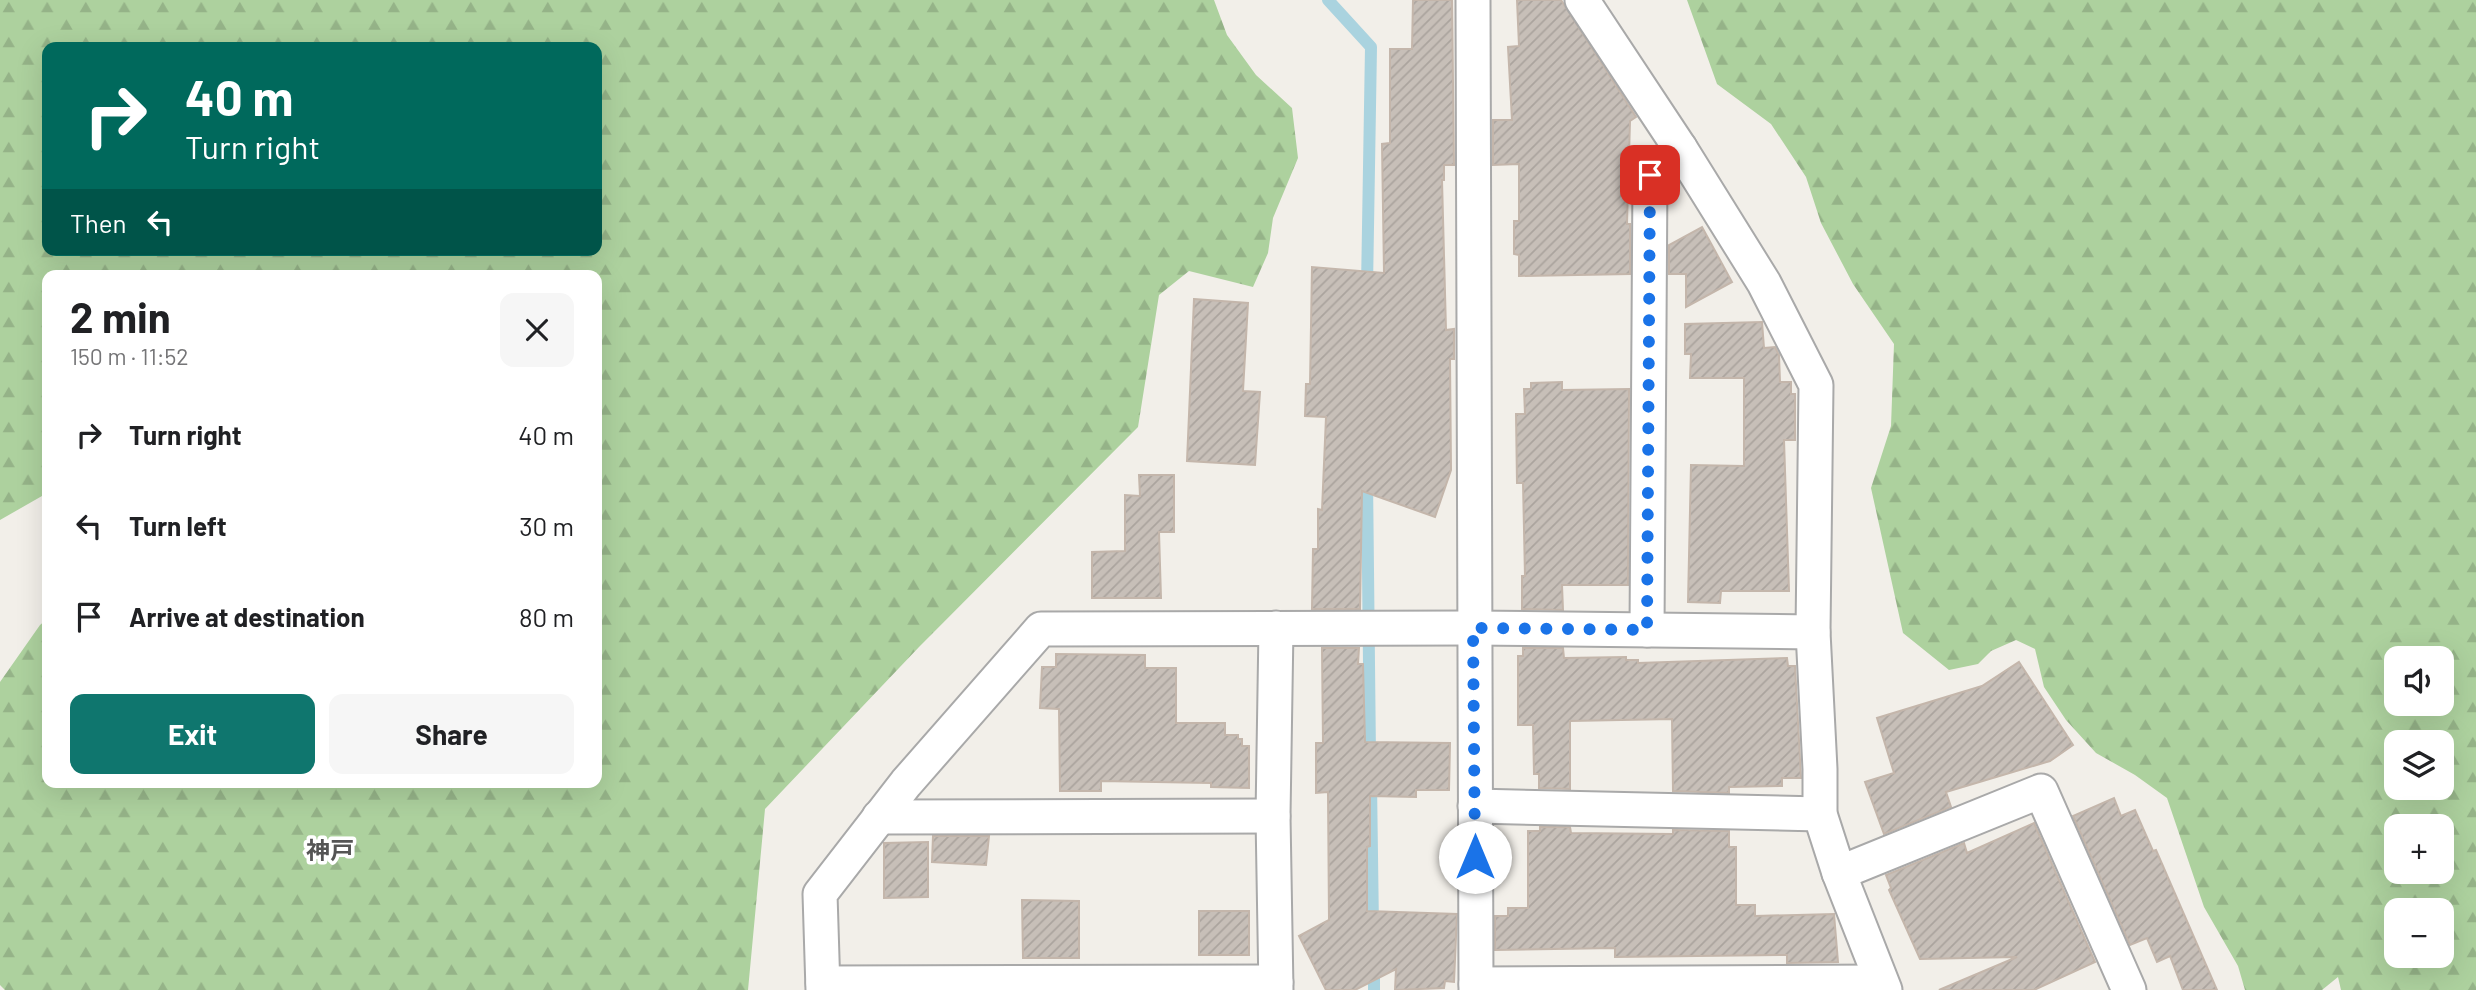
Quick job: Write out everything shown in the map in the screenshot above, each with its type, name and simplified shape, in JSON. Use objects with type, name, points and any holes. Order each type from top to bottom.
[{"type":"street","points":[[1473,0],[1476,987],[1883,986],[1839,873],[1820,814],[1821,769],[1813,632],[1816,385],[1764,283],[1583,0]]},
{"type":"street","points":[[1647,630],[1650,175],[1680,148]]},
{"type":"street","points":[[1276,628],[1273,817],[1276,986],[823,986],[820,894],[880,817],[1041,628],[1276,628],[1473,628],[1813,632]]},
{"type":"street","points":[[1839,873],[2041,791],[2129,990]]},
{"type":"street","points":[[1475,806],[1820,814]]},
{"type":"street","points":[[880,817],[1273,817]]},
{"type":"green space","points":[[0,0],[1214,0],[1227,35],[1256,75],[1292,108],[1298,158],[1273,218],[1268,253],[1253,287],[1189,271],[1159,295],[1138,427],[919,647],[765,809],[748,990],[5,990],[0,985],[0,682],[42,623],[42,788],[602,788],[602,270],[42,270],[42,496],[0,520]]},
{"type":"green space","points":[[1687,0],[2476,0],[2476,990],[2341,990],[2338,977],[2322,990],[2245,990],[2238,966],[2204,907],[2167,798],[2135,775],[2096,753],[2066,720],[2044,687],[2035,649],[2016,640],[1991,651],[1978,664],[1949,670],[1903,633],[1871,488],[1891,426],[1894,344],[1853,284],[1821,223],[1806,177],[1771,124],[1717,84]]},
{"type":"building","points":[[1413,0],[1452,0],[1454,165],[1444,165],[1442,180],[1446,330],[1454,329],[1454,359],[1450,359],[1451,470],[1435,517],[1362,491],[1360,609],[1312,609],[1313,549],[1318,549],[1318,509],[1322,510],[1326,417],[1305,416],[1306,384],[1310,384],[1312,267],[1384,273],[1382,144],[1390,143],[1390,49],[1412,49]]},
{"type":"building","points":[[1517,0],[1561,0],[1636,117],[1630,121],[1627,224],[1630,224],[1630,274],[1519,276],[1519,255],[1514,254],[1514,221],[1519,221],[1519,164],[1493,165],[1493,120],[1512,120],[1508,47],[1519,46]]},
{"type":"building","points":[[1702,227],[1732,282],[1686,307],[1686,274],[1669,274],[1669,245]]},
{"type":"building","points":[[1194,299],[1248,303],[1243,391],[1260,392],[1255,465],[1187,461]]},
{"type":"building","points":[[1762,322],[1764,348],[1775,347],[1779,355],[1780,382],[1791,382],[1791,394],[1795,394],[1795,440],[1784,440],[1789,591],[1721,591],[1720,603],[1688,602],[1691,465],[1744,466],[1744,378],[1690,378],[1691,354],[1685,354],[1685,324]]},
{"type":"building","points":[[1562,382],[1562,390],[1629,389],[1628,585],[1562,585],[1563,610],[1522,609],[1522,576],[1525,576],[1523,483],[1517,483],[1516,414],[1525,414],[1524,389],[1531,389],[1531,383]]},
{"type":"building","points":[[1139,475],[1174,475],[1174,532],[1159,532],[1161,598],[1092,598],[1092,552],[1125,551],[1125,495],[1140,496]]},
{"type":"building","points":[[1322,648],[1359,648],[1358,664],[1363,664],[1365,742],[1450,743],[1449,790],[1416,790],[1416,797],[1370,796],[1370,846],[1367,847],[1367,911],[1457,914],[1454,982],[1445,981],[1444,988],[1395,990],[1396,969],[1355,990],[1326,990],[1299,936],[1329,920],[1328,792],[1316,793],[1316,743],[1323,743]]},
{"type":"building","points":[[1523,648],[1563,648],[1564,658],[1626,657],[1626,660],[1638,660],[1638,663],[1787,658],[1788,666],[1795,666],[1801,778],[1782,778],[1782,786],[1729,787],[1729,793],[1673,791],[1672,719],[1570,721],[1570,789],[1539,788],[1539,774],[1534,774],[1533,725],[1518,725],[1518,656],[1523,656]]},
{"type":"building","points":[[1056,654],[1145,655],[1145,668],[1176,668],[1176,723],[1225,723],[1225,735],[1238,735],[1238,739],[1242,739],[1242,746],[1249,746],[1249,788],[1211,787],[1211,783],[1101,781],[1101,791],[1060,791],[1059,709],[1040,708],[1042,667],[1056,667]]},
{"type":"building","points":[[2019,662],[2073,745],[2050,761],[1946,792],[1951,807],[1884,834],[1865,782],[1894,773],[1877,718],[1982,686]]},
{"type":"building","points":[[2114,798],[2121,816],[2135,810],[2153,851],[2156,850],[2217,990],[2183,990],[2170,956],[2157,962],[2147,938],[2130,945],[2073,816]]},
{"type":"building","points":[[2034,823],[2095,962],[2034,990],[1939,990],[2017,957],[1920,959],[1889,890],[1891,888],[1886,875],[1964,843],[1967,853]]},
{"type":"building","points":[[1540,827],[1570,827],[1571,833],[1673,834],[1673,830],[1729,831],[1729,847],[1736,847],[1736,905],[1755,905],[1755,916],[1834,914],[1838,962],[1787,963],[1787,955],[1615,957],[1615,948],[1495,950],[1495,916],[1508,916],[1508,908],[1528,908],[1528,831],[1540,831]]},
{"type":"building","points":[[933,836],[989,836],[986,865],[932,862]]},
{"type":"building","points":[[928,842],[928,897],[884,898],[884,843]]},
{"type":"building","points":[[1022,900],[1079,901],[1079,958],[1023,958]]},
{"type":"building","points":[[1199,911],[1249,911],[1249,955],[1199,955]]},
{"type":"waterway","points":[[1328,0],[1371,47],[1367,287]]},
{"type":"waterway","points":[[1367,477],[1370,756]]},
{"type":"waterway","points":[[1371,782],[1373,928]]},
{"type":"waterway","points":[[1374,964],[1374,990]]},
{"type":"district","name":"神戸","points":[[330,849]]},
{"type":"route","points":[[1475,857],[1473,628],[1647,630],[1650,175]]}]
